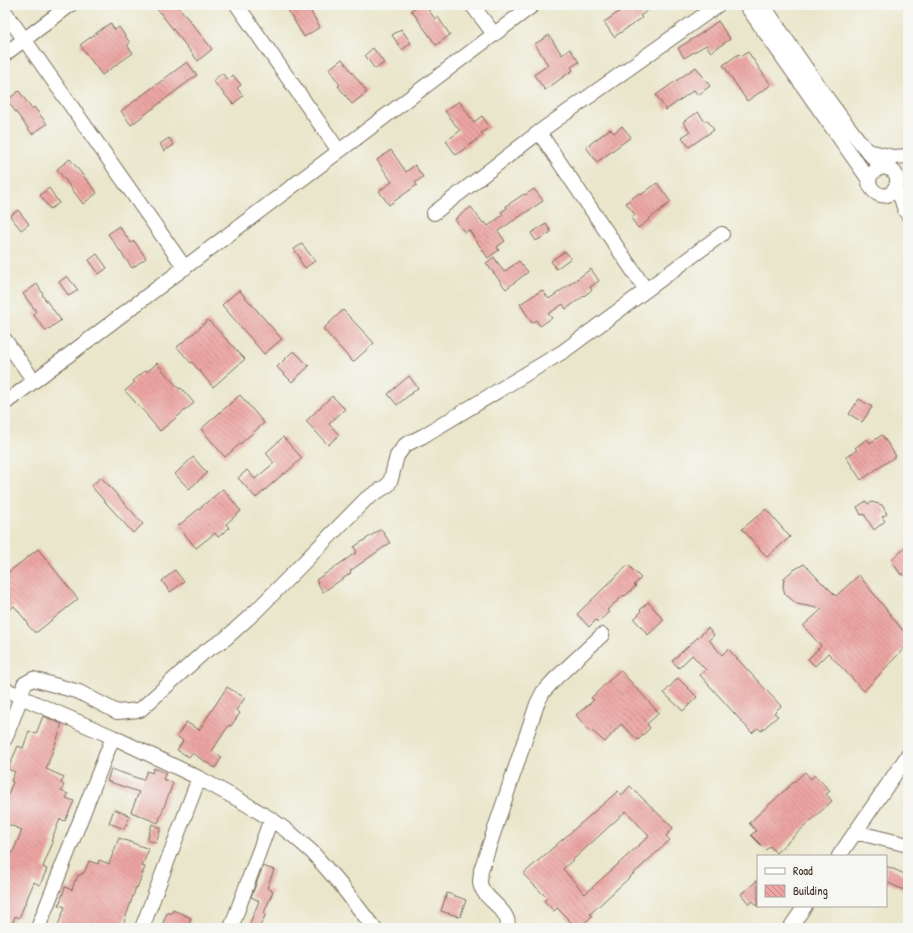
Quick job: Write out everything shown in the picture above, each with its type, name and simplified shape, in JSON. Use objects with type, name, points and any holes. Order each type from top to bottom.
[{"type":"street","points":[[5,54],[70,5]]},
{"type":"street","points":[[237,5],[339,151]]},
{"type":"street","points":[[472,5],[494,34]]},
{"type":"street","points":[[5,403],[533,5]]},
{"type":"street","points":[[434,213],[539,132],[718,5]]},
{"type":"street","points":[[746,5],[869,180],[871,188],[874,192],[878,194],[895,184]]},
{"type":"street","points":[[763,5],[827,98],[882,167]]},
{"type":"street","points":[[5,12],[185,268]]},
{"type":"street","points":[[539,132],[646,290]]},
{"type":"street","points":[[868,151],[893,157],[908,156]]},
{"type":"street","points":[[906,212],[892,205],[895,184],[908,156]]},
{"type":"street","points":[[869,180],[876,169],[882,167],[892,170],[895,184]]},
{"type":"street","points":[[5,739],[21,697],[24,684],[33,679],[79,692],[118,712],[140,710],[204,652],[224,639],[256,611],[366,500],[388,485],[397,456],[405,445],[423,436],[564,351],[722,234]]},
{"type":"street","points":[[5,340],[34,381]]},
{"type":"street","points":[[507,928],[509,924],[505,914],[486,894],[480,884],[481,870],[534,711],[543,692],[602,635]]},
{"type":"street","points":[[5,689],[113,737],[199,778],[271,819],[312,852],[340,884],[374,928]]},
{"type":"street","points":[[38,928],[113,737]]},
{"type":"street","points":[[840,855],[855,832],[903,773],[908,755]]},
{"type":"street","points":[[142,928],[199,778]]},
{"type":"street","points":[[231,928],[271,819]]},
{"type":"street","points":[[855,832],[908,845]]},
{"type":"street","points":[[790,928],[804,907]]},
{"type":"building","points":[[154,5],[177,5],[212,49],[198,61]]},
{"type":"building","points":[[285,5],[307,5],[320,27],[304,37]]},
{"type":"building","points":[[419,5],[425,5],[435,19],[438,17],[450,35],[436,45],[411,10]]},
{"type":"building","points":[[629,5],[655,5],[640,16],[642,18],[614,37],[604,22]]},
{"type":"building","points":[[718,21],[730,39],[711,52],[706,45],[684,58],[678,48]]},
{"type":"building","points":[[110,23],[115,30],[119,27],[130,43],[127,45],[133,53],[102,75],[80,45]]},
{"type":"building","points":[[401,29],[411,43],[402,50],[392,35]]},
{"type":"building","points":[[549,35],[562,55],[570,49],[579,62],[571,67],[573,70],[545,90],[534,75],[548,65],[535,44]]},
{"type":"building","points":[[373,48],[384,63],[375,69],[365,55]]},
{"type":"building","points":[[748,52],[771,85],[747,101],[723,65],[739,54],[741,56]]},
{"type":"building","points":[[342,59],[367,92],[352,104],[338,86],[340,85],[329,69]]},
{"type":"building","points":[[187,62],[197,75],[131,125],[121,111]]},
{"type":"building","points":[[696,67],[710,86],[698,95],[694,90],[666,110],[656,95]]},
{"type":"building","points":[[222,73],[228,80],[233,75],[241,85],[237,88],[243,96],[233,104],[213,81]]},
{"type":"building","points":[[19,91],[32,109],[34,107],[47,124],[32,134],[7,100]]},
{"type":"building","points":[[459,101],[474,122],[482,116],[490,127],[481,133],[483,135],[456,155],[446,141],[460,131],[445,111]]},
{"type":"building","points":[[698,112],[705,122],[707,120],[714,130],[689,147],[682,137],[690,132],[683,122]]},
{"type":"building","points":[[622,126],[631,137],[597,162],[586,147],[610,129],[614,133]]},
{"type":"building","points":[[169,138],[174,145],[164,151],[160,144]]},
{"type":"building","points":[[391,150],[406,172],[415,165],[423,177],[415,183],[417,185],[389,205],[379,191],[392,182],[377,160]]},
{"type":"building","points":[[70,159],[97,193],[83,204],[57,169]]},
{"type":"building","points":[[657,183],[671,202],[638,228],[631,218],[635,215],[626,203],[639,193],[641,195]]},
{"type":"building","points":[[49,188],[59,203],[50,209],[40,195]]},
{"type":"building","points":[[534,189],[543,201],[498,231],[505,241],[497,247],[499,250],[488,258],[469,230],[465,233],[455,219],[471,207],[483,223],[485,222],[488,226],[503,215],[501,212],[507,208],[506,206]]},
{"type":"building","points":[[18,210],[29,224],[21,230],[10,216]]},
{"type":"building","points":[[546,224],[551,232],[536,241],[531,233]]},
{"type":"building","points":[[119,226],[131,243],[134,241],[146,258],[132,268],[108,234]]},
{"type":"building","points":[[302,244],[315,261],[305,268],[294,249]]},
{"type":"building","points":[[565,251],[571,258],[556,269],[551,261]]},
{"type":"building","points":[[97,254],[107,268],[99,274],[89,260]]},
{"type":"building","points":[[494,257],[504,272],[519,261],[528,272],[506,289],[486,263]]},
{"type":"building","points":[[591,269],[599,281],[590,287],[592,290],[566,309],[563,304],[548,314],[552,318],[540,326],[536,320],[532,323],[520,304],[542,290],[549,299]]},
{"type":"building","points":[[67,276],[78,290],[69,296],[59,282]]},
{"type":"building","points":[[37,284],[43,294],[42,295],[61,320],[46,331],[33,314],[36,311],[23,294]]},
{"type":"building","points":[[239,290],[282,339],[264,354],[222,305]]},
{"type":"building","points":[[343,310],[374,343],[353,362],[323,329]]},
{"type":"building","points":[[208,320],[245,359],[213,387],[177,347]]},
{"type":"building","points":[[292,352],[295,352],[309,366],[292,382],[277,367]]},
{"type":"building","points":[[157,363],[179,389],[181,388],[194,403],[160,431],[125,391],[135,382],[133,381]]},
{"type":"building","points":[[409,376],[418,388],[397,405],[388,394]]},
{"type":"building","points":[[240,395],[264,423],[225,457],[201,429]]},
{"type":"building","points":[[332,396],[345,409],[329,424],[339,435],[328,445],[306,421]]},
{"type":"building","points":[[859,399],[872,407],[862,422],[849,414]]},
{"type":"building","points":[[882,435],[896,456],[861,480],[846,457],[857,450],[855,448],[867,439],[870,443]]},
{"type":"building","points":[[283,437],[302,458],[256,498],[238,478],[247,470],[255,479],[274,463],[266,453]]},
{"type":"building","points":[[193,457],[207,473],[189,489],[175,474]]},
{"type":"building","points":[[101,477],[143,524],[133,533],[91,486]]},
{"type":"building","points":[[223,489],[241,511],[226,524],[229,528],[218,537],[215,533],[196,548],[178,526]]},
{"type":"building","points":[[866,501],[868,504],[872,502],[882,505],[887,514],[882,517],[885,521],[874,530],[864,514],[861,515],[857,507]]},
{"type":"building","points":[[766,509],[790,537],[767,557],[742,529]]},
{"type":"building","points":[[381,529],[390,543],[323,592],[316,580],[357,552],[354,547]]},
{"type":"building","points":[[908,546],[908,581],[902,573],[901,575],[892,559]]},
{"type":"building","points":[[38,549],[78,599],[37,632],[34,632],[14,606],[5,613],[5,575]]},
{"type":"building","points":[[804,564],[836,596],[859,575],[908,637],[908,644],[864,691],[828,653],[815,666],[808,659],[821,646],[803,626],[822,609],[797,604],[785,594],[783,587],[784,578]]},
{"type":"building","points":[[628,565],[641,578],[634,585],[636,586],[607,610],[609,612],[598,622],[596,620],[589,627],[577,614]]},
{"type":"building","points":[[175,570],[184,582],[170,592],[162,581]]},
{"type":"building","points":[[648,602],[664,620],[648,635],[634,619]]},
{"type":"building","points":[[708,628],[714,635],[709,640],[722,655],[728,649],[781,706],[774,713],[778,716],[761,731],[758,728],[752,733],[700,675],[706,670],[692,655],[679,668],[672,661]]},
{"type":"building","points":[[620,670],[659,713],[647,724],[650,728],[638,740],[621,724],[605,742],[591,730],[589,731],[576,715],[594,700],[591,698]]},
{"type":"building","points":[[678,678],[697,697],[683,711],[664,693]]},
{"type":"building","points":[[227,687],[245,698],[236,710],[240,713],[231,726],[229,725],[212,751],[222,757],[215,768],[192,753],[189,757],[177,750],[183,741],[177,736],[186,722],[199,730]]},
{"type":"building","points":[[43,716],[62,724],[46,769],[64,777],[61,783],[64,785],[61,791],[68,794],[66,798],[74,801],[65,821],[60,819],[51,841],[53,842],[43,867],[47,869],[40,885],[34,882],[19,918],[15,916],[12,925],[5,922],[5,851],[12,854],[22,830],[5,823],[5,802],[13,782],[11,781],[15,772],[8,769],[18,746],[23,748],[29,731],[36,734]]},
{"type":"building","points":[[154,768],[166,773],[163,779],[173,783],[158,823],[131,812],[139,792],[107,781],[111,769],[143,780],[147,771],[152,773]]},
{"type":"building","points":[[805,772],[811,779],[815,775],[830,791],[826,794],[832,801],[776,853],[770,846],[766,850],[751,835],[756,831],[749,823]]},
{"type":"building","points":[[630,786],[673,828],[666,836],[670,840],[590,914],[592,916],[579,928],[577,928],[557,908],[554,911],[544,901],[547,898],[523,874],[618,791],[622,795]],"holes":[[[626,811],[649,836],[585,894],[563,869]]]},
{"type":"building","points":[[114,809],[130,816],[124,829],[109,823]]},
{"type":"building","points":[[152,824],[161,828],[156,843],[147,840]]},
{"type":"building","points":[[119,838],[149,849],[142,866],[145,867],[137,888],[136,887],[122,928],[57,928],[65,907],[59,905],[65,887],[72,890],[75,880],[76,881],[78,875],[84,873],[89,861],[98,864],[99,860],[109,864]]},
{"type":"building","points":[[263,866],[274,870],[267,888],[273,891],[264,913],[266,914],[259,928],[248,928],[259,901],[251,897]]},
{"type":"building","points":[[887,866],[907,875],[905,880],[908,882],[904,890],[887,882]]},
{"type":"building","points":[[757,881],[757,906],[753,901],[749,904],[741,894]]},
{"type":"building","points":[[447,893],[466,900],[460,917],[441,911]]},
{"type":"building","points":[[173,910],[191,918],[187,928],[161,928],[167,913],[172,913]]}]
